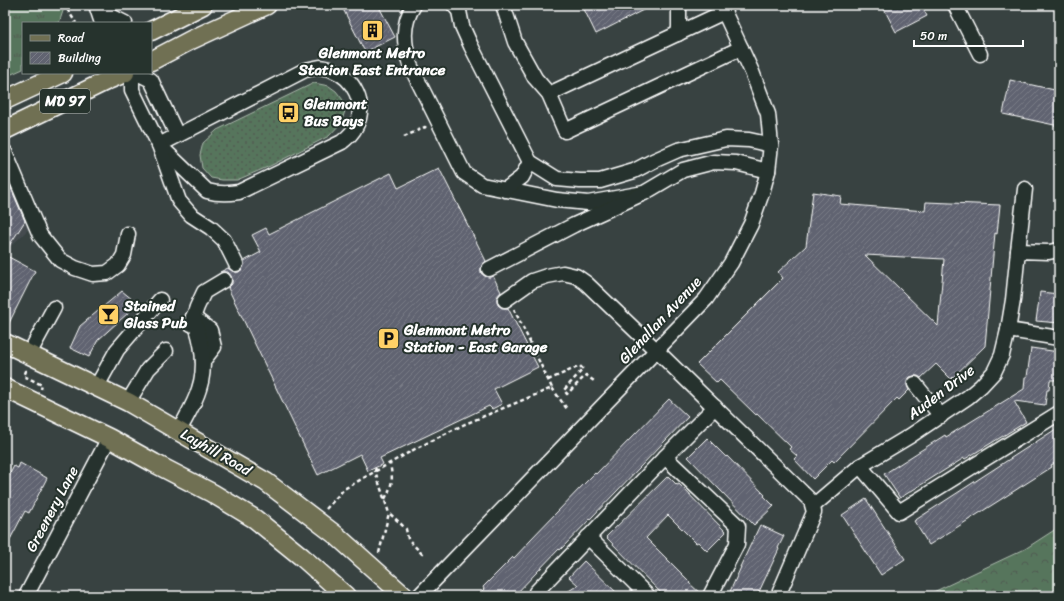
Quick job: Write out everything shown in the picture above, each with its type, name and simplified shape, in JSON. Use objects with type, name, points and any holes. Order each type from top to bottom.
[{"type":"main road","points":[[152,30],[202,5]]},
{"type":"main road","points":[[152,60],[191,40],[267,5]]},
{"type":"main road","name":"MD 97","points":[[5,100],[61,74]]},
{"type":"main road","name":"MD 97","points":[[5,130],[123,74]]},
{"type":"main road","name":"Layhill Road","points":[[5,343],[128,402],[266,482],[336,536],[404,596]]},
{"type":"main road","points":[[7,393],[109,438],[212,493],[255,519],[302,557],[346,596]]},
{"type":"street","points":[[96,5],[102,22]]},
{"type":"street","points":[[100,5],[111,16],[123,22]]},
{"type":"street","points":[[414,5],[409,14],[404,32],[410,65],[464,173],[482,185],[557,200],[588,203],[644,193]]},
{"type":"street","points":[[454,5],[459,11],[462,26],[530,162],[557,179],[600,182],[634,171],[653,160],[678,150],[726,139],[749,140],[772,145]]},
{"type":"street","points":[[503,5],[515,42],[535,78],[549,94],[565,131],[741,48]]},
{"type":"street","points":[[678,5],[678,34]]},
{"type":"street","points":[[955,5],[980,54]]},
{"type":"street","points":[[549,94],[678,34],[722,9]]},
{"type":"street","name":"Glenallan Avenue","points":[[419,596],[706,299],[731,263],[751,224],[762,193],[768,171],[772,145],[768,114],[752,72],[722,9]]},
{"type":"street","points":[[320,67],[332,69],[341,74],[350,82],[360,103],[360,115],[356,126],[351,135],[342,142],[239,192],[217,194],[207,191],[159,145],[305,70],[320,67]]},
{"type":"street","points":[[132,74],[132,90],[159,145],[179,201],[190,215],[211,228],[224,240],[236,264]]},
{"type":"street","points":[[139,74],[151,80],[177,135]]},
{"type":"street","points":[[5,152],[40,235],[60,260],[75,268],[94,274],[107,273],[118,265],[124,255],[128,234]]},
{"type":"street","points":[[505,190],[522,177],[530,162]]},
{"type":"street","points":[[489,269],[574,225],[644,193],[683,170],[714,162],[736,163],[768,171]]},
{"type":"street","name":"Auden Drive","points":[[812,506],[860,466],[910,436],[968,397],[994,372],[1002,355],[1008,330],[1013,300],[1025,189]]},
{"type":"street","points":[[1018,251],[1049,252],[1059,250]]},
{"type":"street","points":[[507,305],[532,281],[563,273],[576,276],[586,283],[656,350],[811,501],[814,512],[778,596]]},
{"type":"street","points":[[179,431],[199,390],[203,374],[203,361],[192,344],[190,327],[193,316],[204,292],[224,280]]},
{"type":"street","points":[[97,386],[117,350],[160,300]]},
{"type":"street","points":[[28,354],[54,308]]},
{"type":"street","points":[[193,316],[210,330],[214,347],[203,361]]},
{"type":"street","points":[[1008,330],[1059,338]]},
{"type":"street","points":[[128,402],[148,369],[166,351]]},
{"type":"street","points":[[915,384],[941,416]]},
{"type":"street","points":[[535,596],[536,592],[588,537],[715,407]]},
{"type":"street","points":[[860,466],[899,512],[1059,413]]},
{"type":"street","name":"Greenery Lane","points":[[26,596],[109,438]]},
{"type":"street","points":[[665,457],[738,526],[737,544],[710,596]]},
{"type":"street","points":[[588,537],[648,596]]},
{"type":"path","points":[[62,5],[67,9],[75,22]]},
{"type":"path","points":[[404,137],[420,129]]},
{"type":"path","points":[[507,305],[514,309],[552,388],[567,409]]},
{"type":"path","points":[[548,380],[580,366],[583,369],[564,390],[567,394],[586,375],[594,381]]},
{"type":"path","points":[[32,374],[26,371],[24,376],[42,385],[41,389]]},
{"type":"path","points":[[326,509],[344,489],[375,469],[390,463],[465,424],[552,388]]},
{"type":"path","points":[[384,500],[393,479],[390,463]]},
{"type":"path","points":[[375,469],[389,513],[406,529],[408,539],[424,556]]},
{"type":"path","points":[[379,556],[389,513]]},
{"type":"shaded area","points":[[5,164],[32,226],[5,251]]},
{"type":"green space","points":[[5,5],[65,5],[59,22],[22,22],[22,69],[5,77]]},
{"type":"green space","points":[[314,83],[329,86],[336,91],[343,100],[345,111],[341,123],[329,136],[270,166],[237,180],[211,178],[202,168],[200,155],[203,143],[217,130]]},
{"type":"green space","points":[[1059,527],[1059,596],[925,596],[1025,549]]},
{"type":"building","name":"Glenmont Metro Station East Entrance","points":[[341,5],[378,5],[395,37],[365,52]]},
{"type":"building","points":[[582,5],[653,5],[596,34]]},
{"type":"building","points":[[882,5],[921,5],[927,16],[896,32]]},
{"type":"building","points":[[1010,80],[1059,91],[1059,126],[1003,114]]},
{"type":"building","name":"Glenmont Metro Station - East Garage","points":[[439,168],[486,261],[482,265],[481,273],[489,277],[493,276],[501,292],[497,297],[498,305],[502,308],[508,308],[538,367],[494,389],[502,404],[492,409],[489,406],[380,458],[383,464],[368,471],[360,454],[318,475],[228,288],[232,284],[231,276],[228,272],[220,272],[228,268],[232,271],[239,272],[243,268],[244,261],[261,252],[252,235],[266,228],[269,234],[391,173],[398,188]]},
{"type":"building","points":[[5,174],[25,221],[5,252]]},
{"type":"building","points":[[813,192],[841,196],[840,204],[925,211],[926,202],[1000,205],[997,234],[995,233],[985,346],[951,379],[936,364],[921,378],[918,376],[910,377],[907,381],[909,390],[899,400],[897,398],[834,462],[832,460],[813,479],[794,459],[797,456],[789,449],[791,447],[720,380],[717,383],[697,364],[783,278],[778,272],[806,246]],"holes":[[[865,255],[944,259],[938,326]]]},
{"type":"building","points":[[5,255],[35,271],[5,331]]},
{"type":"building","name":"Stained Glass Pub","points":[[122,291],[138,304],[98,340],[89,357],[70,348],[80,326]]},
{"type":"building","points":[[1040,292],[1059,294],[1059,323],[1036,321]]},
{"type":"building","points":[[1031,348],[1059,352],[1056,380],[1050,380],[1045,405],[1014,401],[1026,422],[900,498],[884,474],[945,435],[946,437],[1024,389]]},
{"type":"building","points":[[669,399],[688,417],[560,550],[559,549],[514,596],[477,596],[484,589],[483,587],[513,557],[514,558],[583,485],[595,473],[596,474]]},
{"type":"building","points":[[1059,427],[1059,461],[1051,465],[1052,467],[929,545],[914,521]]},
{"type":"building","points":[[707,438],[726,457],[727,456],[774,506],[754,525],[688,457]]},
{"type":"building","points":[[20,463],[47,478],[29,513],[25,511],[5,549],[5,483],[14,466],[18,468]]},
{"type":"building","points":[[668,476],[677,485],[679,484],[726,532],[707,551],[698,542],[696,543],[668,515],[646,538],[702,596],[664,596],[606,537]]},
{"type":"building","points":[[866,499],[905,559],[881,575],[842,515]]},
{"type":"building","points":[[760,525],[784,536],[778,548],[779,549],[757,596],[728,596],[740,567]]},
{"type":"building","points":[[584,561],[620,596],[561,596],[578,585],[569,577]]},
{"type":"place","name":"Glenmont Metro Station East Entrance","points":[[372,30]]},
{"type":"place","name":"Glenmont Bus Bays","points":[[289,113]]},
{"type":"place","name":"Stained Glass Pub","points":[[109,315]]},
{"type":"place","name":"Glenmont Metro Station - East Garage","points":[[388,339]]}]
